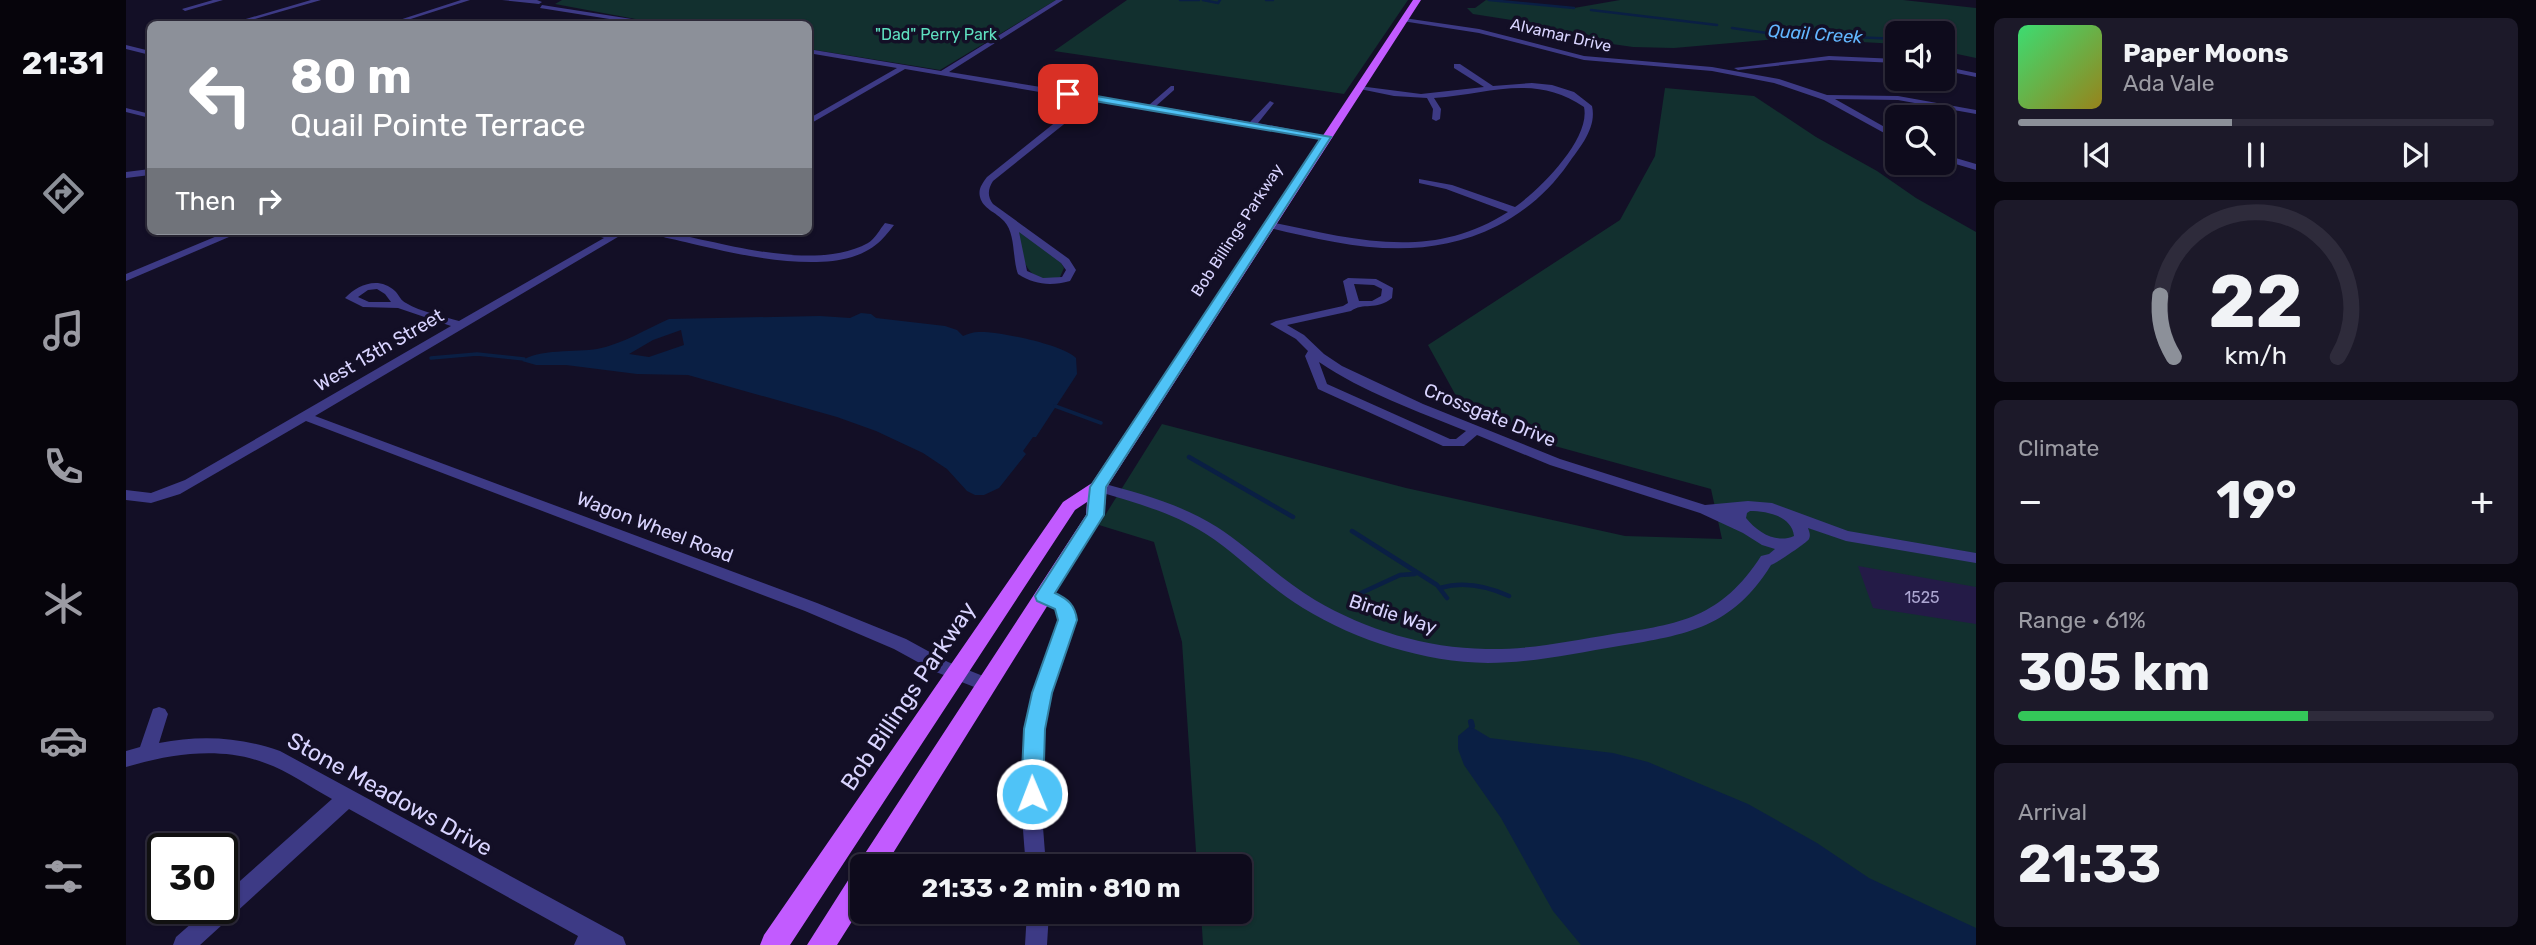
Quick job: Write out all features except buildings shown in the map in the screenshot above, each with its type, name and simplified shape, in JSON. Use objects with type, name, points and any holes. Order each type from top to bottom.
[{"type":"main road","name":"Bob Billings Parkway","points":[[774,945],[1069,506],[1098,487],[1417,0]]},
{"type":"main road","name":"Bob Billings Parkway","points":[[879,854],[1095,515],[1098,487]]},
{"type":"main road","points":[[821,945],[850,900]]},
{"type":"street","points":[[185,9],[220,0]]},
{"type":"street","points":[[242,21],[318,0]]},
{"type":"street","points":[[400,21],[467,0]]},
{"type":"street","points":[[504,0],[531,6],[548,3]]},
{"type":"street","points":[[504,0],[548,3],[570,11],[631,21]]},
{"type":"street","points":[[943,73],[1060,0]]},
{"type":"street","points":[[415,9],[429,12]]},
{"type":"street","points":[[584,21],[599,16]]},
{"type":"street","name":"Alvamar Drive","points":[[1404,20],[1479,31],[1594,60],[1712,69],[1776,81],[1828,97],[1885,130]]},
{"type":"street","points":[[126,47],[147,52]]},
{"type":"street","points":[[812,52],[1326,137]]},
{"type":"street","name":"Alvamar Drive","points":[[1712,69],[1829,58],[1885,60]]},
{"type":"street","points":[[1457,66],[1490,87]]},
{"type":"street","points":[[812,121],[904,67]]},
{"type":"street","points":[[1955,71],[1976,75]]},
{"type":"street","points":[[1054,92],[1076,75]]},
{"type":"street","points":[[1270,225],[1376,245],[1427,247],[1464,240],[1531,201],[1558,173],[1585,130],[1590,110],[1573,97],[1548,89],[1513,85],[1430,96],[1359,88]]},
{"type":"street","points":[[1150,108],[1171,88]]},
{"type":"street","points":[[1430,96],[1437,109],[1436,119]]},
{"type":"street","points":[[1010,221],[1018,243],[1022,272],[1048,282],[1066,279],[1071,270],[1065,261],[985,199],[984,188],[990,179],[1061,123],[1087,97]]},
{"type":"street","points":[[1828,97],[1898,98],[1976,112]]},
{"type":"street","points":[[1252,125],[1270,103]]},
{"type":"street","points":[[126,110],[147,115]]},
{"type":"street","points":[[1955,161],[1976,167]]},
{"type":"street","points":[[126,175],[147,172]]},
{"type":"street","points":[[1422,181],[1449,187],[1516,211]]},
{"type":"street","points":[[670,235],[739,252],[815,258],[848,253],[869,246],[883,237],[889,225]]},
{"type":"street","points":[[126,278],[228,235]]},
{"type":"street","name":"West 13th Street","points":[[126,495],[153,499],[190,483],[615,235]]},
{"type":"street","name":"Crossgate Drive","points":[[1354,304],[1338,312],[1276,324],[1300,337],[1338,369],[1474,431],[1597,477],[1705,510],[1773,542],[1793,543]]},
{"type":"street","points":[[399,305],[461,326]]},
{"type":"street","points":[[1314,351],[1311,356],[1322,386],[1448,443],[1460,443],[1474,431]]},
{"type":"street","name":"Wagon Wheel Road","points":[[304,416],[811,607],[900,644],[987,685]]},
{"type":"street","name":"Birdie Way","points":[[1098,487],[1163,507],[1212,531],[1290,591],[1326,614],[1406,644],[1487,656],[1536,653],[1678,630],[1715,615],[1732,604],[1746,591],[1766,560],[1773,559],[1793,543]]},
{"type":"street","points":[[1748,506],[1740,511],[1739,515],[1766,560]]},
{"type":"street","name":"Crossgate Drive","points":[[1705,510],[1763,506],[1783,513]]},
{"type":"street","points":[[1783,513],[1846,536],[1976,558]]},
{"type":"street","points":[[1783,513],[1802,530],[1802,538],[1793,543]]},
{"type":"street","points":[[1793,543],[1846,536]]},
{"type":"street","points":[[1035,854],[1031,759],[1035,729],[1042,693],[1067,620],[1066,610],[1061,604],[1044,596]]},
{"type":"street","points":[[147,753],[159,714]]},
{"type":"street","name":"Stone Meadows Drive","points":[[126,759],[147,753],[216,744],[254,750],[273,757],[589,939],[615,945]]},
{"type":"street","points":[[184,945],[347,798]]},
{"type":"street","points":[[1036,945],[1037,924]]},
{"type":"green space","name":"\"Dad\" Perry Park","points":[[562,0],[1056,0],[940,70],[812,49],[812,21],[646,21],[555,4]]},
{"type":"green space","points":[[1127,0],[1408,0],[1344,94],[1054,51]]},
{"type":"green space","points":[[1486,0],[1574,8],[1620,0],[1903,0],[1976,8],[1976,58],[1955,54],[1955,21],[1885,21],[1885,43],[1790,38],[1674,48],[1633,47],[1538,24],[1473,14],[1467,8],[1475,8]]},
{"type":"green space","points":[[1665,88],[1754,96],[1816,137],[1976,232],[1976,945],[1203,945],[1202,924],[1252,924],[1252,854],[1196,854],[1182,642],[1154,542],[1099,525],[1162,424],[1406,488],[1625,536],[1722,539],[1711,489],[1533,440],[1455,394],[1428,345],[1620,220],[1655,156]]},
{"type":"green space","points":[[1015,227],[1059,259],[1064,268],[1060,277],[1048,279],[1031,272],[1026,266]]},
{"type":"water","points":[[861,313],[871,314],[876,318],[945,326],[957,330],[963,336],[988,332],[1015,336],[1069,353],[1076,358],[1077,374],[1036,437],[1033,437],[1023,451],[1026,454],[999,488],[984,495],[975,495],[967,491],[947,469],[923,453],[876,431],[837,417],[688,375],[637,374],[566,365],[536,365],[522,361],[537,354],[607,347],[669,319],[820,316],[850,318]],"holes":[[[681,330],[684,345],[649,357],[629,354],[653,340]]]},
{"type":"water","points":[[1470,726],[1490,738],[1613,753],[1648,762],[1748,804],[1817,843],[1869,878],[1976,928],[1976,945],[1581,945],[1553,911],[1501,818],[1464,765],[1458,749],[1458,736]]},
{"type":"waterway","name":"Quail Creek","points":[[1180,0],[1199,0]]},
{"type":"waterway","name":"Quail Creek","points":[[1203,0],[1218,3],[1220,0]]},
{"type":"waterway","name":"Quail Creek","points":[[1266,0],[1273,0]]},
{"type":"waterway","name":"Quail Creek","points":[[1489,0],[1574,8]]},
{"type":"waterway","name":"Quail Creek","points":[[1591,10],[1717,25]]},
{"type":"waterway","name":"Quail Creek","points":[[1732,28],[1767,33],[1885,38]]},
{"type":"waterway","points":[[431,358],[477,354],[524,359]]},
{"type":"waterway","points":[[1055,406],[1101,423]]},
{"type":"waterway","points":[[1189,457],[1293,517]]},
{"type":"waterway","points":[[1352,531],[1437,585],[1447,598]]},
{"type":"waterway","points":[[1361,593],[1400,575],[1415,574]]},
{"type":"waterway","points":[[1440,588],[1475,586],[1509,596]]},
{"type":"waterway","points":[[1471,722],[1472,726]]},
{"type":"route","points":[[1032,794],[1031,759],[1042,693],[1067,620],[1066,610],[1061,604],[1044,596],[1095,515],[1098,487],[1326,137],[1068,94]]}]
